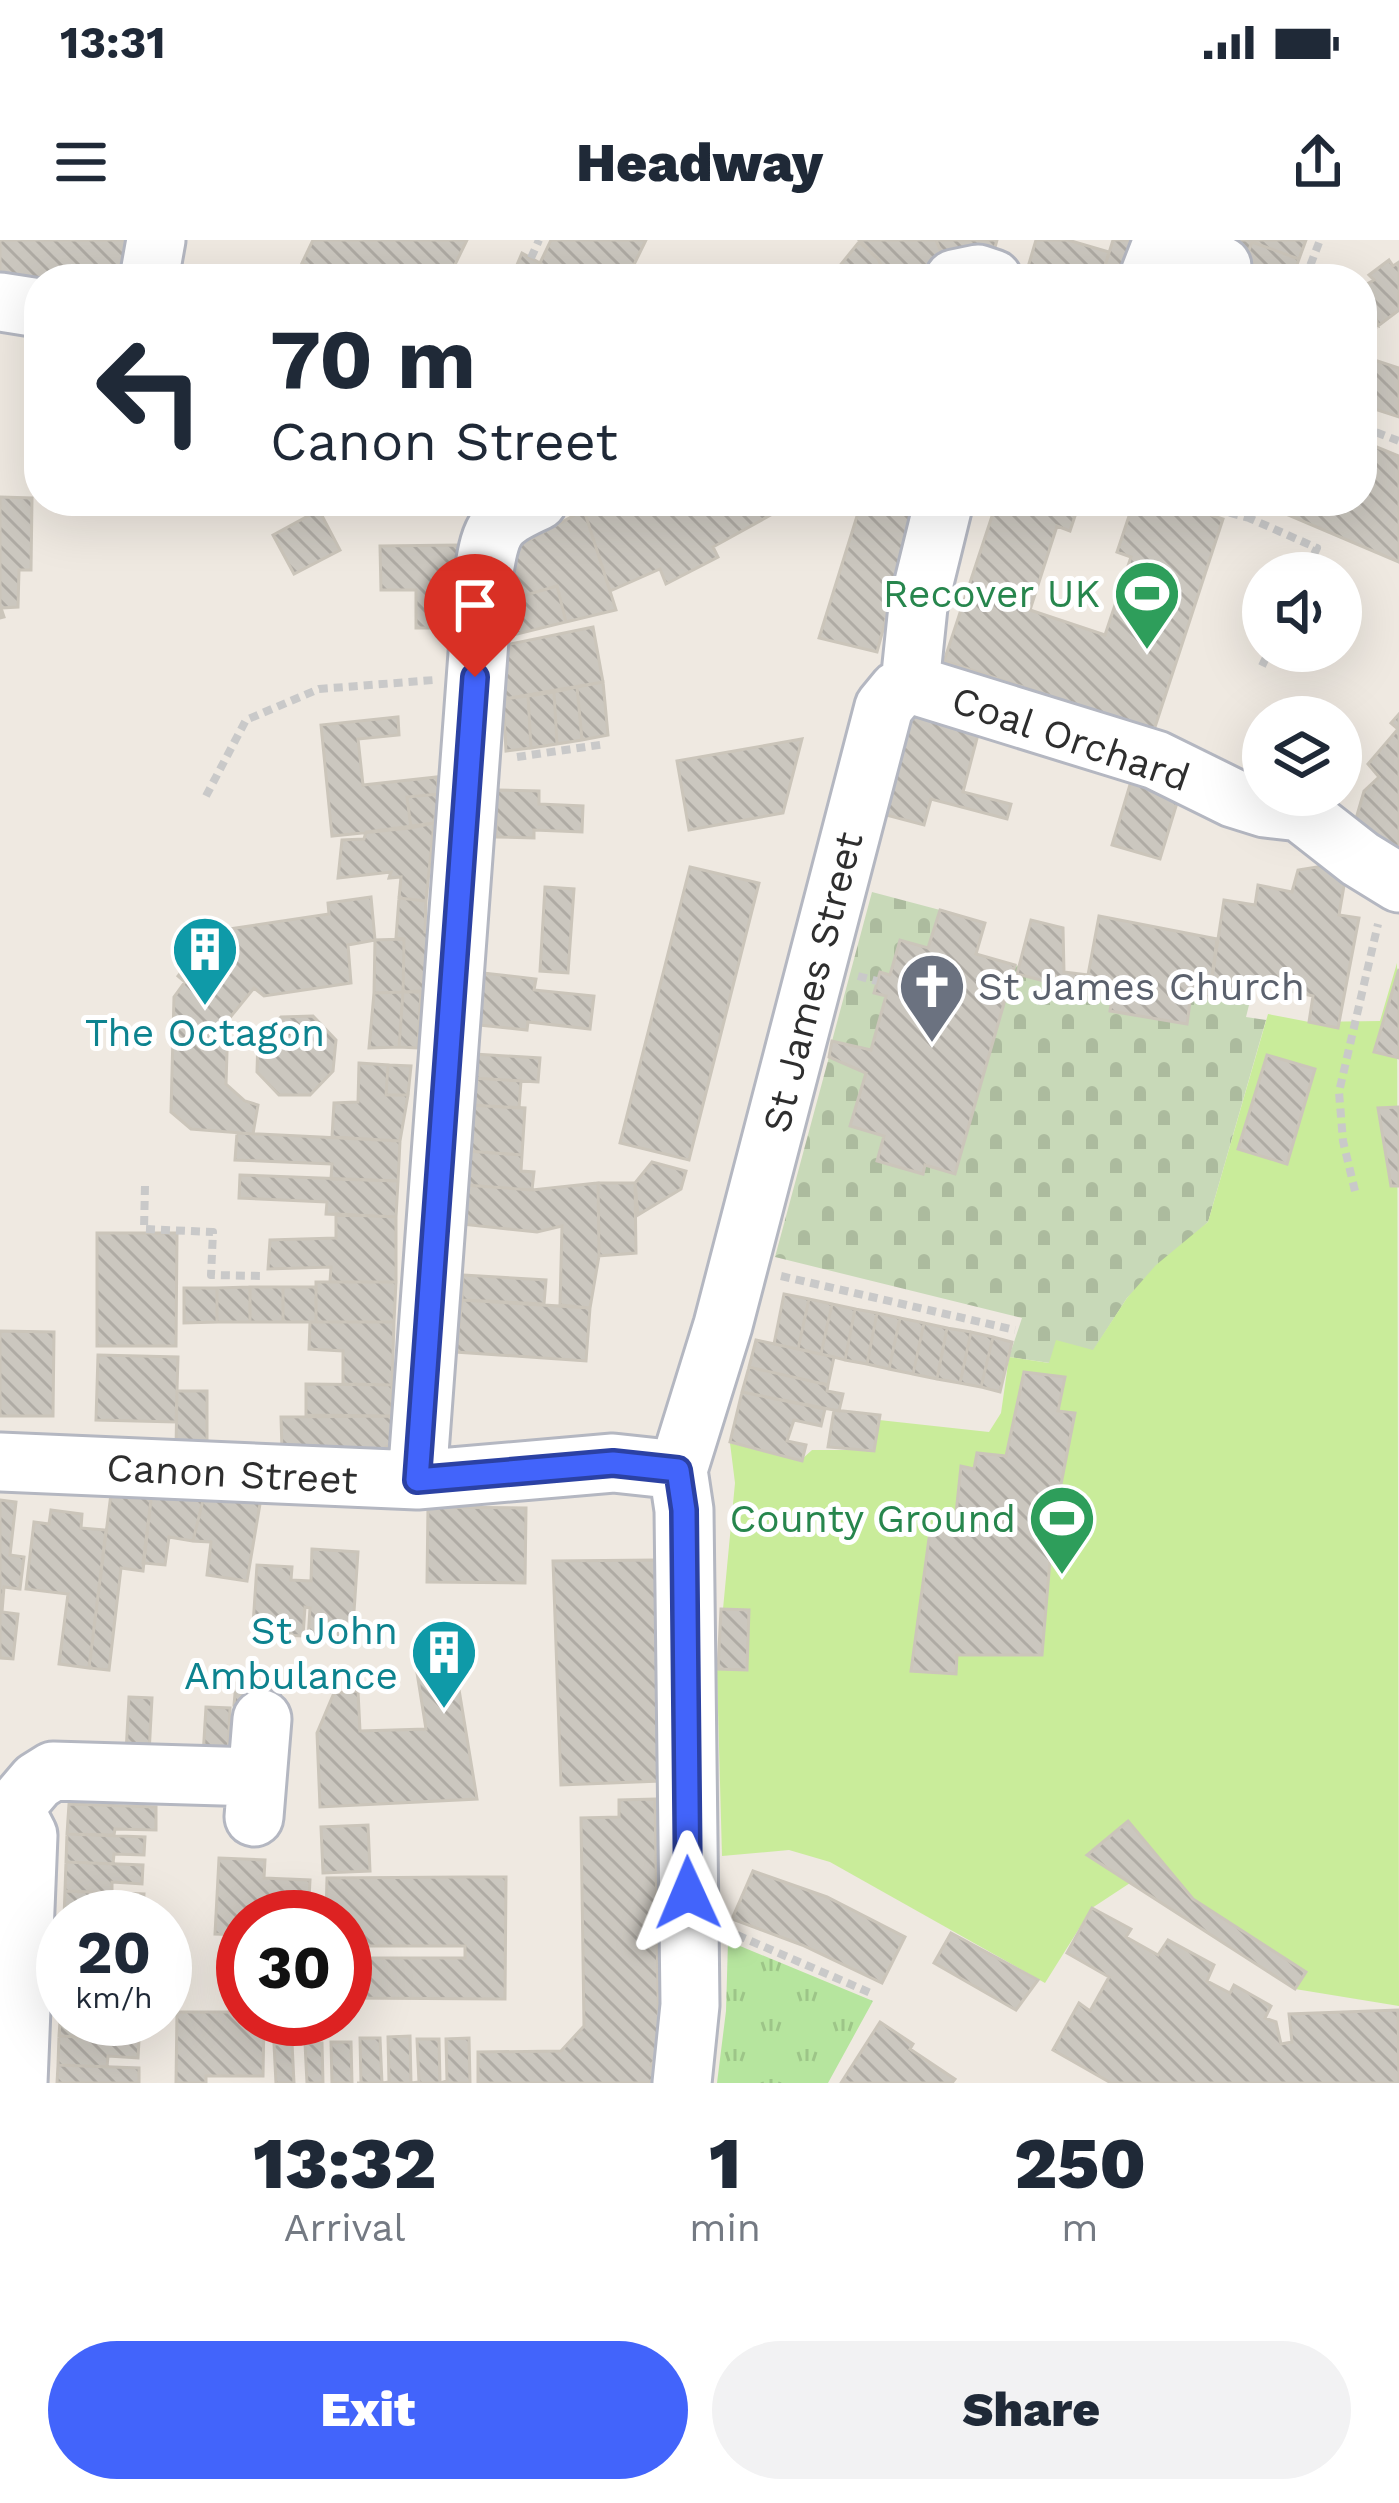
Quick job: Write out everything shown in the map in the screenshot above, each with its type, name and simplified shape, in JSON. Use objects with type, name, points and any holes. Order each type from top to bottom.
[{"type":"street","points":[[1154,264],[1162,243],[1217,264]]},
{"type":"street","points":[[417,1480],[475,677],[490,535],[505,516]]},
{"type":"street","name":"St James Street","points":[[678,1470],[738,1267],[884,707],[910,684],[918,607],[940,516]]},
{"type":"street","name":"Coal Orchard","points":[[910,684],[1156,760],[1233,798],[1300,812],[1393,879]]},
{"type":"street","name":"Canon Street","points":[[0,1462],[417,1480],[613,1463],[678,1470]]},
{"type":"street","points":[[678,1470],[684,1510],[690,2005],[682,2083]]},
{"type":"street","points":[[18,2083],[28,1835],[7,1807],[52,1771],[255,1797],[262,1719]]},
{"type":"path","points":[[531,258],[539,240]]},
{"type":"path","points":[[1242,516],[1317,548],[1315,552]]},
{"type":"path","points":[[206,796],[246,720],[319,688],[475,677]]},
{"type":"path","points":[[468,765],[606,744]]},
{"type":"path","points":[[1355,1191],[1343,1141],[1339,1092],[1393,879]]},
{"type":"path","points":[[145,1186],[144,1229],[213,1232],[211,1275],[263,1276]]},
{"type":"path","points":[[738,1267],[1015,1330]]},
{"type":"path","points":[[688,1928],[725,1930],[873,1994]]},
{"type":"green space","points":[[872,892],[940,910],[928,948],[900,940],[890,975],[879,973],[874,993],[886,996],[871,1050],[832,1041]]},
{"type":"green space","name":"County Ground","points":[[1397,963],[1399,2006],[1295,1989],[1130,1883],[1092,1908],[1045,1983],[830,1862],[789,1850],[722,1856],[717,1672],[735,1483],[730,1443],[800,1461],[812,1450],[871,1450],[879,1420],[989,1432],[1001,1413],[1009,1357],[1049,1363],[1056,1340],[1093,1350],[1127,1298],[1156,1265],[1208,1222],[1268,1014],[1309,1022],[1380,1021]]},
{"type":"green space","points":[[1015,965],[1019,966],[1017,975],[1056,984],[1055,989],[1112,999],[1110,1011],[1191,995],[1249,1005],[1246,1017],[1266,1020],[1208,1222],[1127,1298],[1093,1351],[1057,1341],[1050,1363],[1009,1357],[1022,1318],[775,1257],[829,1057],[866,1073],[850,1125],[884,1136],[877,1161],[923,1173],[925,1165],[955,1174]]},
{"type":"green space","points":[[728,1941],[873,2001],[828,2083],[717,2083]]},
{"type":"building","points":[[0,240],[131,240],[127,264],[24,264],[24,289],[0,285]]},
{"type":"building","points":[[313,240],[467,240],[455,264],[302,263]]},
{"type":"building","points":[[551,240],[646,240],[634,264],[517,264],[522,253],[540,263]]},
{"type":"building","points":[[859,240],[936,240],[945,261],[881,264]]},
{"type":"building","points":[[936,240],[997,240],[994,251],[945,261]]},
{"type":"building","points":[[1036,240],[1068,240],[1109,252],[1105,264],[1029,264]]},
{"type":"building","points":[[1113,240],[1140,240],[1136,264],[1106,264]]},
{"type":"building","points":[[1239,240],[1306,240],[1299,259],[1252,242],[1248,253],[1235,250]]},
{"type":"building","points":[[859,242],[881,264],[841,264]]},
{"type":"building","points":[[1252,242],[1299,259],[1297,264],[1244,264]]},
{"type":"building","points":[[1389,260],[1393,266],[1399,262],[1399,310],[1378,326],[1377,322],[1377,269]]},
{"type":"building","points":[[1377,361],[1399,368],[1399,417],[1377,410]]},
{"type":"building","points":[[1377,447],[1399,456],[1399,562],[1290,516],[1377,516]]},
{"type":"building","points":[[0,497],[24,498],[24,516],[32,516],[31,570],[19,570],[18,607],[1,608],[4,617],[0,618]]},
{"type":"building","points":[[308,516],[322,516],[340,550],[294,574],[273,535]]},
{"type":"building","points":[[573,516],[586,516],[616,610],[566,622],[557,586],[502,602],[507,552]]},
{"type":"building","points":[[586,516],[769,516],[713,547],[718,557],[666,584],[660,569],[610,591]]},
{"type":"building","points":[[857,516],[914,516],[877,652],[819,638]]},
{"type":"building","points":[[992,516],[1075,516],[1070,531],[1057,526],[1030,610],[1105,635],[1131,557],[1117,552],[1129,516],[1223,519],[1154,730],[944,661]]},
{"type":"building","points":[[458,545],[459,628],[416,628],[416,590],[381,590],[380,546]]},
{"type":"building","points":[[557,586],[566,622],[501,638],[502,602]]},
{"type":"building","points":[[593,627],[603,682],[503,699],[501,646]]},
{"type":"building","points":[[603,682],[608,735],[582,740],[577,687]]},
{"type":"building","points":[[577,687],[582,740],[557,744],[554,692]]},
{"type":"building","points":[[554,692],[557,744],[531,748],[528,696]]},
{"type":"building","points":[[528,696],[531,748],[506,751],[503,699]]},
{"type":"building","points":[[915,705],[981,723],[963,792],[1011,804],[1007,819],[931,799],[924,825],[886,815]]},
{"type":"building","points":[[1399,714],[1399,860],[1351,836],[1357,816],[1362,816],[1364,791],[1379,777],[1368,764],[1398,729],[1391,723]]},
{"type":"building","points":[[398,717],[399,735],[358,739],[363,785],[437,777],[439,794],[407,797],[411,828],[332,836],[321,725]]},
{"type":"building","points":[[802,739],[783,813],[689,830],[677,761]]},
{"type":"building","points":[[1132,778],[1180,793],[1160,859],[1112,845]]},
{"type":"building","points":[[497,790],[539,791],[539,804],[583,806],[582,832],[534,830],[534,838],[496,837]]},
{"type":"building","points":[[439,794],[434,823],[411,828],[407,797]]},
{"type":"building","points":[[434,823],[426,901],[399,898],[401,877],[389,878],[391,872],[338,878],[342,840]]},
{"type":"building","points":[[1323,866],[1345,880],[1339,915],[1359,918],[1338,1028],[1309,1022],[1313,996],[1241,980],[1238,1003],[1209,998],[1224,900],[1255,905],[1258,885],[1292,892],[1298,870]]},
{"type":"building","points":[[690,867],[759,883],[689,1160],[620,1143]]},
{"type":"building","points":[[545,887],[574,889],[568,973],[540,971]]},
{"type":"building","name":"The Octagon","points":[[371,897],[375,940],[348,945],[351,983],[264,996],[254,988],[228,1020],[226,1084],[245,1101],[258,1105],[253,1134],[191,1129],[171,1112],[174,997],[185,982],[178,976],[205,942],[211,946],[223,930],[329,914],[328,903]]},
{"type":"building","points":[[399,898],[426,901],[425,932],[433,933],[429,992],[403,992],[404,939],[396,938]]},
{"type":"building","name":"St James Church","points":[[940,910],[985,923],[976,954],[1015,965],[955,1174],[925,1165],[923,1174],[877,1161],[884,1136],[850,1126],[866,1073],[829,1057],[832,1041],[871,1050],[886,996],[874,993],[880,972],[890,975],[900,940],[928,948]]},
{"type":"building","points":[[1099,916],[1217,939],[1209,998],[1191,995],[1187,1024],[1110,1011],[1112,999],[1055,989],[1056,984],[1017,974],[1031,920],[1063,928],[1064,972],[1088,975]]},
{"type":"building","name":"The Octagon","points":[[404,939],[403,992],[374,993],[375,940]]},
{"type":"building","points":[[1399,969],[1399,1058],[1374,1052]]},
{"type":"building","points":[[483,973],[536,979],[534,990],[594,996],[590,1029],[528,1022],[527,1030],[478,1025]]},
{"type":"building","points":[[421,991],[418,1048],[399,1047],[403,992]]},
{"type":"building","name":"The Octagon","points":[[403,992],[399,1047],[369,1048],[374,993]]},
{"type":"building","points":[[313,1016],[336,1040],[333,1071],[310,1095],[279,1095],[257,1072],[258,1039],[281,1017]]},
{"type":"building","points":[[474,1054],[540,1058],[538,1082],[472,1078]]},
{"type":"building","points":[[1267,1055],[1315,1069],[1287,1164],[1238,1149]]},
{"type":"building","name":"The Octagon","points":[[359,1063],[388,1065],[386,1095],[408,1095],[400,1141],[332,1137],[334,1103],[358,1102]]},
{"type":"building","points":[[388,1065],[411,1066],[408,1095],[386,1095]]},
{"type":"building","points":[[472,1078],[521,1081],[519,1108],[470,1105]]},
{"type":"building","points":[[470,1105],[525,1108],[522,1155],[467,1151]]},
{"type":"building","points":[[1399,1107],[1399,1186],[1391,1186],[1378,1108]]},
{"type":"building","points":[[237,1133],[400,1141],[398,1181],[331,1179],[332,1164],[235,1160]]},
{"type":"building","points":[[467,1151],[522,1155],[521,1171],[534,1172],[532,1190],[465,1185]]},
{"type":"building","points":[[652,1162],[686,1171],[681,1189],[638,1215],[635,1183]]},
{"type":"building","points":[[240,1175],[398,1181],[396,1217],[326,1214],[327,1202],[239,1198]]},
{"type":"building","points":[[598,1183],[599,1256],[590,1308],[560,1305],[562,1226],[537,1232],[461,1224],[465,1185],[532,1190]]},
{"type":"building","points":[[598,1183],[635,1183],[636,1253],[599,1256]]},
{"type":"building","points":[[336,1214],[396,1217],[396,1282],[330,1282],[331,1267],[268,1269],[270,1240],[336,1238]]},
{"type":"building","points":[[97,1233],[177,1233],[176,1346],[97,1346]]},
{"type":"building","points":[[463,1275],[546,1280],[544,1304],[462,1300]]},
{"type":"building","points":[[316,1282],[396,1282],[394,1322],[316,1322]]},
{"type":"building","points":[[250,1287],[283,1287],[283,1322],[250,1322]]},
{"type":"building","points":[[250,1287],[250,1322],[217,1322],[217,1288]]},
{"type":"building","points":[[283,1287],[316,1287],[316,1322],[283,1322]]},
{"type":"building","points":[[184,1288],[217,1288],[217,1322],[184,1323]]},
{"type":"building","points":[[784,1294],[809,1299],[798,1349],[774,1344]]},
{"type":"building","points":[[809,1299],[832,1304],[821,1354],[798,1349]]},
{"type":"building","points":[[462,1300],[590,1308],[586,1361],[456,1352]]},
{"type":"building","points":[[832,1304],[855,1309],[845,1360],[821,1354]]},
{"type":"building","points":[[855,1309],[877,1313],[867,1364],[845,1360]]},
{"type":"building","points":[[877,1313],[900,1318],[889,1369],[867,1364]]},
{"type":"building","points":[[900,1318],[924,1323],[913,1374],[889,1369]]},
{"type":"building","points":[[310,1322],[394,1322],[392,1385],[343,1384],[343,1351],[309,1349]]},
{"type":"building","points":[[924,1323],[947,1328],[937,1379],[913,1374]]},
{"type":"building","points":[[947,1328],[971,1332],[960,1383],[937,1379]]},
{"type":"building","points":[[0,1331],[54,1332],[53,1416],[0,1416]]},
{"type":"building","points":[[971,1332],[993,1337],[981,1387],[960,1383]]},
{"type":"building","points":[[993,1337],[1012,1342],[1000,1392],[981,1387]]},
{"type":"building","points":[[756,1340],[834,1357],[828,1385],[749,1367]]},
{"type":"building","points":[[98,1355],[178,1357],[176,1422],[96,1420]]},
{"type":"building","points":[[749,1367],[828,1385],[827,1391],[843,1394],[839,1411],[742,1392]]},
{"type":"building","points":[[1024,1372],[1065,1377],[1058,1411],[1075,1413],[1053,1525],[1042,1655],[957,1655],[956,1674],[911,1671],[930,1531],[954,1533],[961,1466],[974,1469],[977,1453],[1006,1456]]},
{"type":"building","points":[[306,1384],[392,1385],[392,1416],[306,1415]]},
{"type":"building","points":[[177,1391],[207,1391],[207,1449],[176,1450]]},
{"type":"building","points":[[742,1392],[825,1409],[821,1426],[794,1420],[787,1441],[806,1445],[802,1461],[730,1442]]},
{"type":"building","points":[[834,1410],[880,1415],[874,1451],[828,1447]]},
{"type":"building","points":[[392,1416],[392,1443],[381,1451],[282,1450],[281,1417]]},
{"type":"building","points":[[112,1486],[152,1491],[143,1571],[121,1568],[109,1670],[89,1668]]},
{"type":"building","points":[[152,1491],[205,1492],[193,1541],[169,1537],[165,1565],[143,1563]]},
{"type":"building","points":[[205,1492],[261,1498],[247,1581],[207,1575],[211,1542],[193,1541]]},
{"type":"building","points":[[0,1500],[16,1502],[10,1555],[24,1557],[20,1589],[4,1587],[2,1612],[18,1614],[13,1659],[0,1658]]},
{"type":"building","points":[[428,1507],[526,1508],[525,1583],[427,1582]]},
{"type":"building","points":[[51,1510],[82,1514],[81,1528],[106,1530],[89,1668],[59,1664],[68,1594],[26,1589],[34,1522],[49,1524]]},
{"type":"building","points":[[312,1549],[358,1552],[352,1642],[308,1640],[310,1608],[305,1607],[303,1636],[283,1635],[284,1626],[253,1625],[257,1565],[292,1567],[291,1580],[311,1581]]},
{"type":"building","points":[[655,1560],[660,1781],[561,1785],[553,1561]]},
{"type":"building","points":[[721,1609],[749,1610],[747,1670],[718,1669]]},
{"type":"building","name":"St John Ambulance","points":[[452,1647],[477,1799],[320,1807],[317,1733],[334,1693],[358,1691],[360,1731],[426,1729],[414,1654]]},
{"type":"building","points":[[236,1683],[281,1686],[280,1708],[234,1705]]},
{"type":"building","points":[[129,1697],[152,1698],[149,1754],[126,1753]]},
{"type":"building","points":[[206,1707],[230,1708],[228,1757],[203,1756]]},
{"type":"building","points":[[655,1799],[659,2055],[651,2065],[659,2072],[649,2083],[478,2083],[478,2052],[561,2051],[584,2026],[581,1818],[619,1817],[619,1800]]},
{"type":"building","points":[[69,1804],[156,1807],[156,1830],[67,1834]]},
{"type":"building","points":[[1128,1821],[1193,1899],[1306,1972],[1295,1989],[1087,1855]]},
{"type":"building","points":[[368,1825],[370,1871],[323,1873],[321,1827]]},
{"type":"building","points":[[67,1834],[145,1837],[144,1855],[114,1854],[113,1864],[66,1862]]},
{"type":"building","points":[[219,1858],[265,1860],[264,1878],[310,1880],[309,1890],[217,1890]]},
{"type":"building","points":[[66,1862],[143,1865],[142,1884],[112,1882],[112,1890],[65,1890]]},
{"type":"building","points":[[753,1871],[827,1897],[905,1937],[882,1983],[732,1919]]},
{"type":"building","points":[[506,1877],[505,1999],[372,1998],[372,1958],[465,1958],[465,1946],[372,1946],[372,1890],[327,1890],[327,1878]]},
{"type":"building","points":[[1092,1908],[1131,1929],[1126,1937],[1158,1955],[1168,1940],[1214,1965],[1207,1981],[1230,1993],[1234,1985],[1271,2006],[1265,2018],[1276,2022],[1281,2044],[1292,2042],[1289,2014],[1398,2010],[1399,2083],[1111,2083],[1053,2050],[1079,2003],[1090,2011],[1109,1977],[1067,1953]]},
{"type":"building","points":[[951,1933],[1038,1980],[1016,2010],[934,1963]]},
{"type":"building","points":[[192,2012],[216,2012],[216,2046],[264,2046],[263,2076],[206,2076],[206,2083],[176,2083],[177,2046],[192,2046]]},
{"type":"building","points":[[880,2022],[955,2079],[952,2083],[841,2083]]},
{"type":"building","points":[[410,2036],[411,2083],[382,2083],[389,2082],[388,2037]]},
{"type":"building","points":[[372,2038],[380,2038],[382,2083],[361,2083],[360,2046],[372,2046]]},
{"type":"building","points":[[469,2038],[470,2083],[440,2083],[447,2081],[446,2039]]},
{"type":"building","points":[[417,2039],[439,2039],[440,2083],[411,2083],[419,2082]]},
{"type":"building","points":[[59,2046],[139,2046],[138,2058],[108,2056],[107,2067],[58,2065]]},
{"type":"building","points":[[274,2046],[292,2046],[294,2083],[276,2083]]},
{"type":"building","points":[[305,2046],[322,2046],[323,2083],[307,2083]]},
{"type":"building","points":[[331,2046],[351,2046],[352,2083],[332,2083]]},
{"type":"building","points":[[58,2065],[139,2068],[139,2083],[57,2083]]},
{"type":"place","name":"Recover UK","points":[[1147,652]]},
{"type":"place","name":"The Octagon","points":[[205,1008]]},
{"type":"place","name":"St James Church","points":[[932,1045]]},
{"type":"place","name":"County Ground","points":[[1062,1577]]},
{"type":"place","name":"St John Ambulance","points":[[444,1711]]},
{"type":"route","points":[[475,677],[417,1480],[613,1463],[678,1470],[684,1510],[688,1893]]}]
